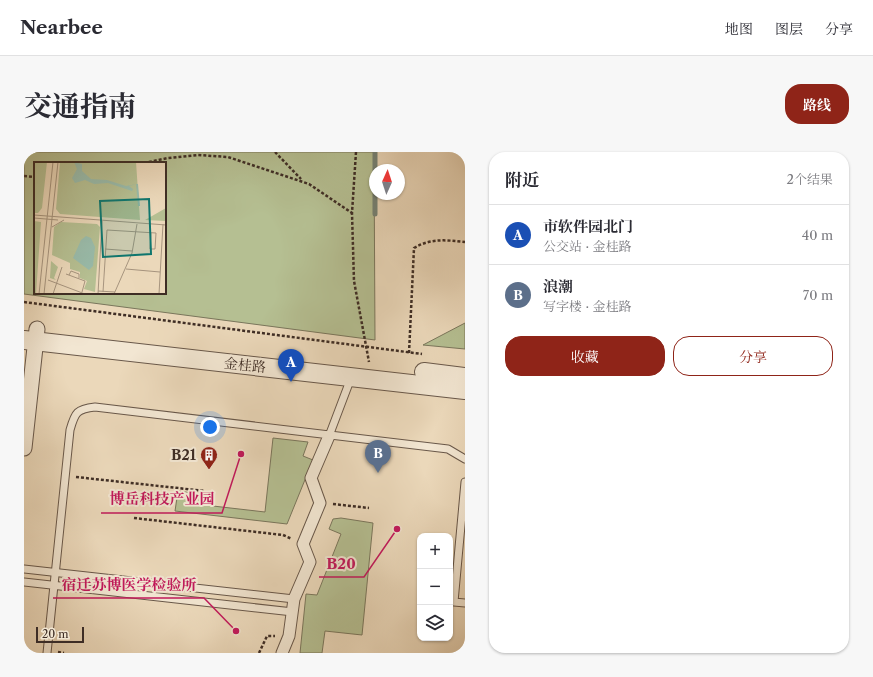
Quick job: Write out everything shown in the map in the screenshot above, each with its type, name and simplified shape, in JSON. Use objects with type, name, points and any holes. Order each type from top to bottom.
[{"type":"street","name":"金桂路","points":[[30,334],[369,366],[465,377]]},
{"type":"street","name":"金桂路","points":[[30,334],[352,377],[465,390]]},
{"type":"street","points":[[24,448],[30,334]]},
{"type":"street","points":[[282,653],[289,636],[294,598],[310,562],[303,544],[320,503],[311,478],[328,436]]},
{"type":"lane","points":[[328,436],[352,377]]},
{"type":"lane","points":[[47,653],[70,430],[74,416],[81,408],[95,407],[448,450],[465,459]]},
{"type":"lane","points":[[465,482],[454,602],[465,603]]},
{"type":"lane","points":[[24,569],[294,598]]},
{"type":"lane","points":[[24,582],[293,612]]},
{"type":"path","points":[[275,152],[302,181],[352,213]]},
{"type":"path","points":[[356,152],[352,213],[354,281],[369,366]]},
{"type":"path","points":[[149,162],[168,158],[198,155],[228,157],[302,181]]},
{"type":"path","points":[[24,176],[34,177]]},
{"type":"path","points":[[409,353],[414,248],[423,242],[433,240],[465,242]]},
{"type":"path","points":[[24,302],[366,348],[430,355]]},
{"type":"path","points":[[65,476],[205,491]]},
{"type":"path","points":[[320,503],[369,508]]},
{"type":"path","points":[[134,518],[283,535],[303,544]]},
{"type":"green space","points":[[24,152],[374,152],[374,164],[369,164],[369,200],[374,200],[375,340],[24,294]]},
{"type":"green space","points":[[465,323],[465,349],[423,345]]},
{"type":"green space","points":[[273,438],[308,442],[303,456],[313,460],[287,524],[175,511],[178,491],[214,496],[213,506],[265,512]]},
{"type":"green space","points":[[341,518],[373,523],[362,635],[325,631],[322,653],[300,653],[306,594],[317,595],[341,534],[329,529],[333,519]]},
{"type":"waterway","points":[[375,152],[375,164]]},
{"type":"waterway","points":[[375,200],[375,214]]},
{"type":"place","name":"市软件园北门","points":[[291,382]]},
{"type":"place","name":"博岳科技产业园","points":[[241,454]]},
{"type":"place","name":"B21","points":[[209,470]]},
{"type":"place","name":"浪潮","points":[[378,473]]},
{"type":"place","name":"B20","points":[[397,529]]},
{"type":"place","name":"宿迁苏博医学检验所","points":[[236,631]]}]
